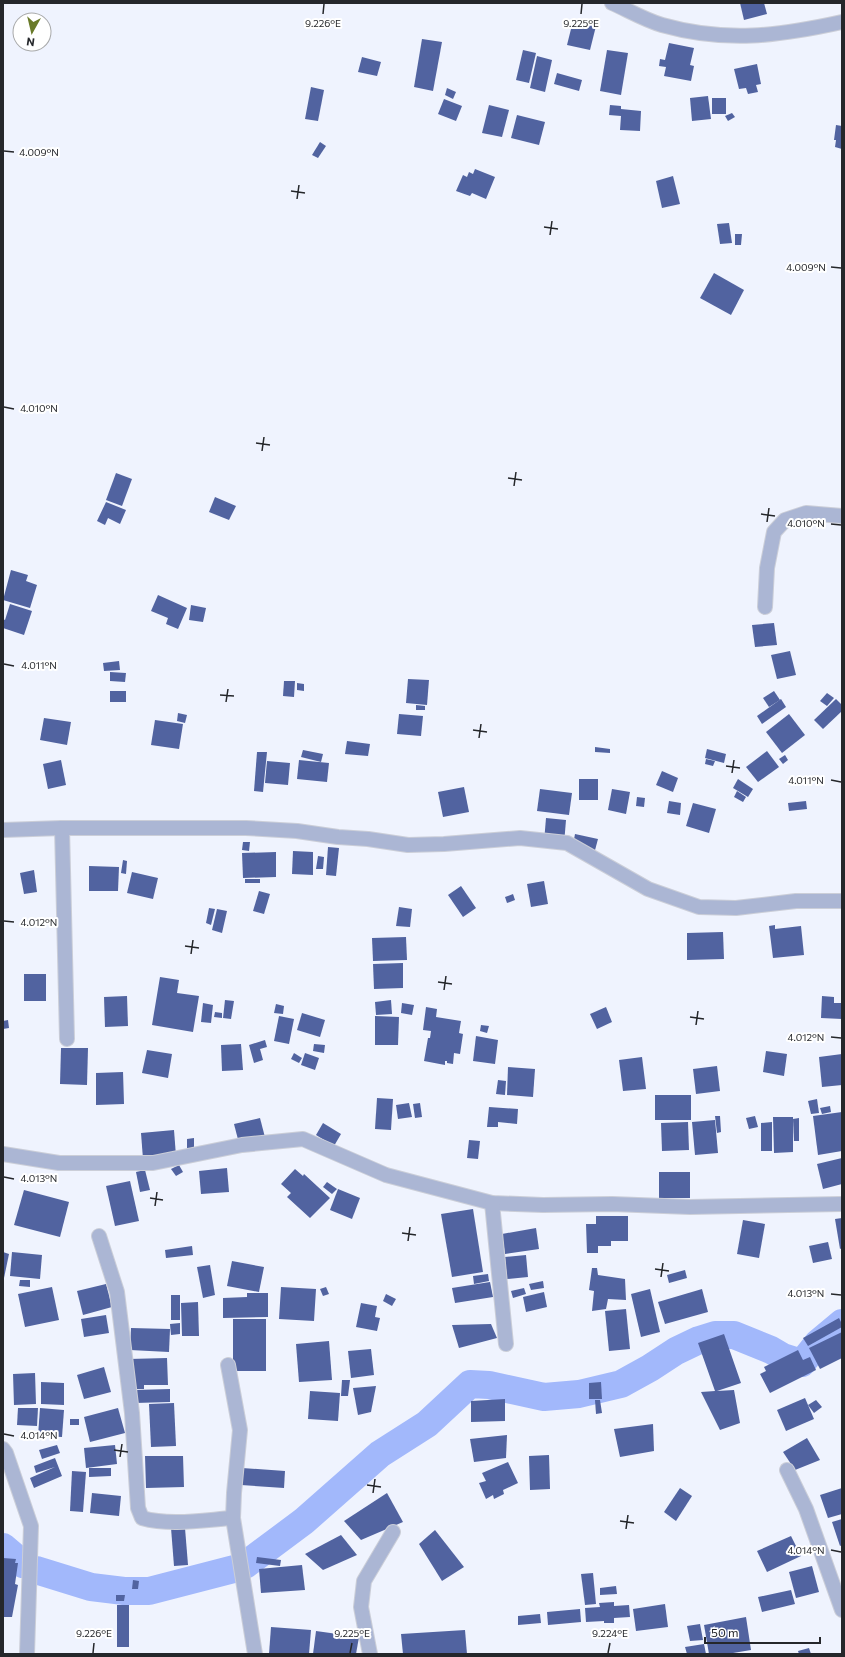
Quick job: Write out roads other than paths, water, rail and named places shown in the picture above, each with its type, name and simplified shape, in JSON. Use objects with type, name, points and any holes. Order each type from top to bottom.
[{"type":"street","points":[[612,3],[661,24],[721,36],[763,36],[806,30],[842,22]]},
{"type":"street","points":[[765,607],[766,568],[774,532],[785,520],[806,513],[842,516]]},
{"type":"street","points":[[62,828],[67,1039]]},
{"type":"street","points":[[3,830],[62,828],[246,828],[296,831],[408,845],[444,844],[520,838],[567,843],[648,890],[699,907],[736,908],[796,901],[842,901]]},
{"type":"street","points":[[3,1154],[59,1163],[153,1163],[242,1145],[304,1140],[386,1175],[492,1203],[543,1205],[612,1204],[690,1207],[842,1204]]},
{"type":"street","points":[[492,1203],[506,1344]]},
{"type":"street","points":[[99,1236],[117,1292],[132,1412],[138,1508],[142,1518],[152,1521],[173,1521],[233,1518]]},
{"type":"street","points":[[228,1366],[240,1430],[233,1518],[255,1654]]},
{"type":"street","points":[[3,1449],[6,1453],[31,1526],[27,1654]]},
{"type":"street","points":[[787,1470],[806,1509],[842,1610]]},
{"type":"street","points":[[370,1654],[361,1607],[364,1581],[393,1532]]},
{"type":"waterway","points":[[245,1565],[304,1521],[380,1454],[427,1424],[470,1384],[489,1385],[544,1397],[579,1394],[621,1384],[650,1368],[676,1351],[699,1340],[715,1335],[734,1335],[771,1350],[783,1357],[802,1363],[818,1343],[842,1323]]},
{"type":"waterway","points":[[3,1547],[23,1564]]},
{"type":"waterway","points":[[36,1570],[91,1587],[124,1591],[149,1591],[234,1569]]}]
